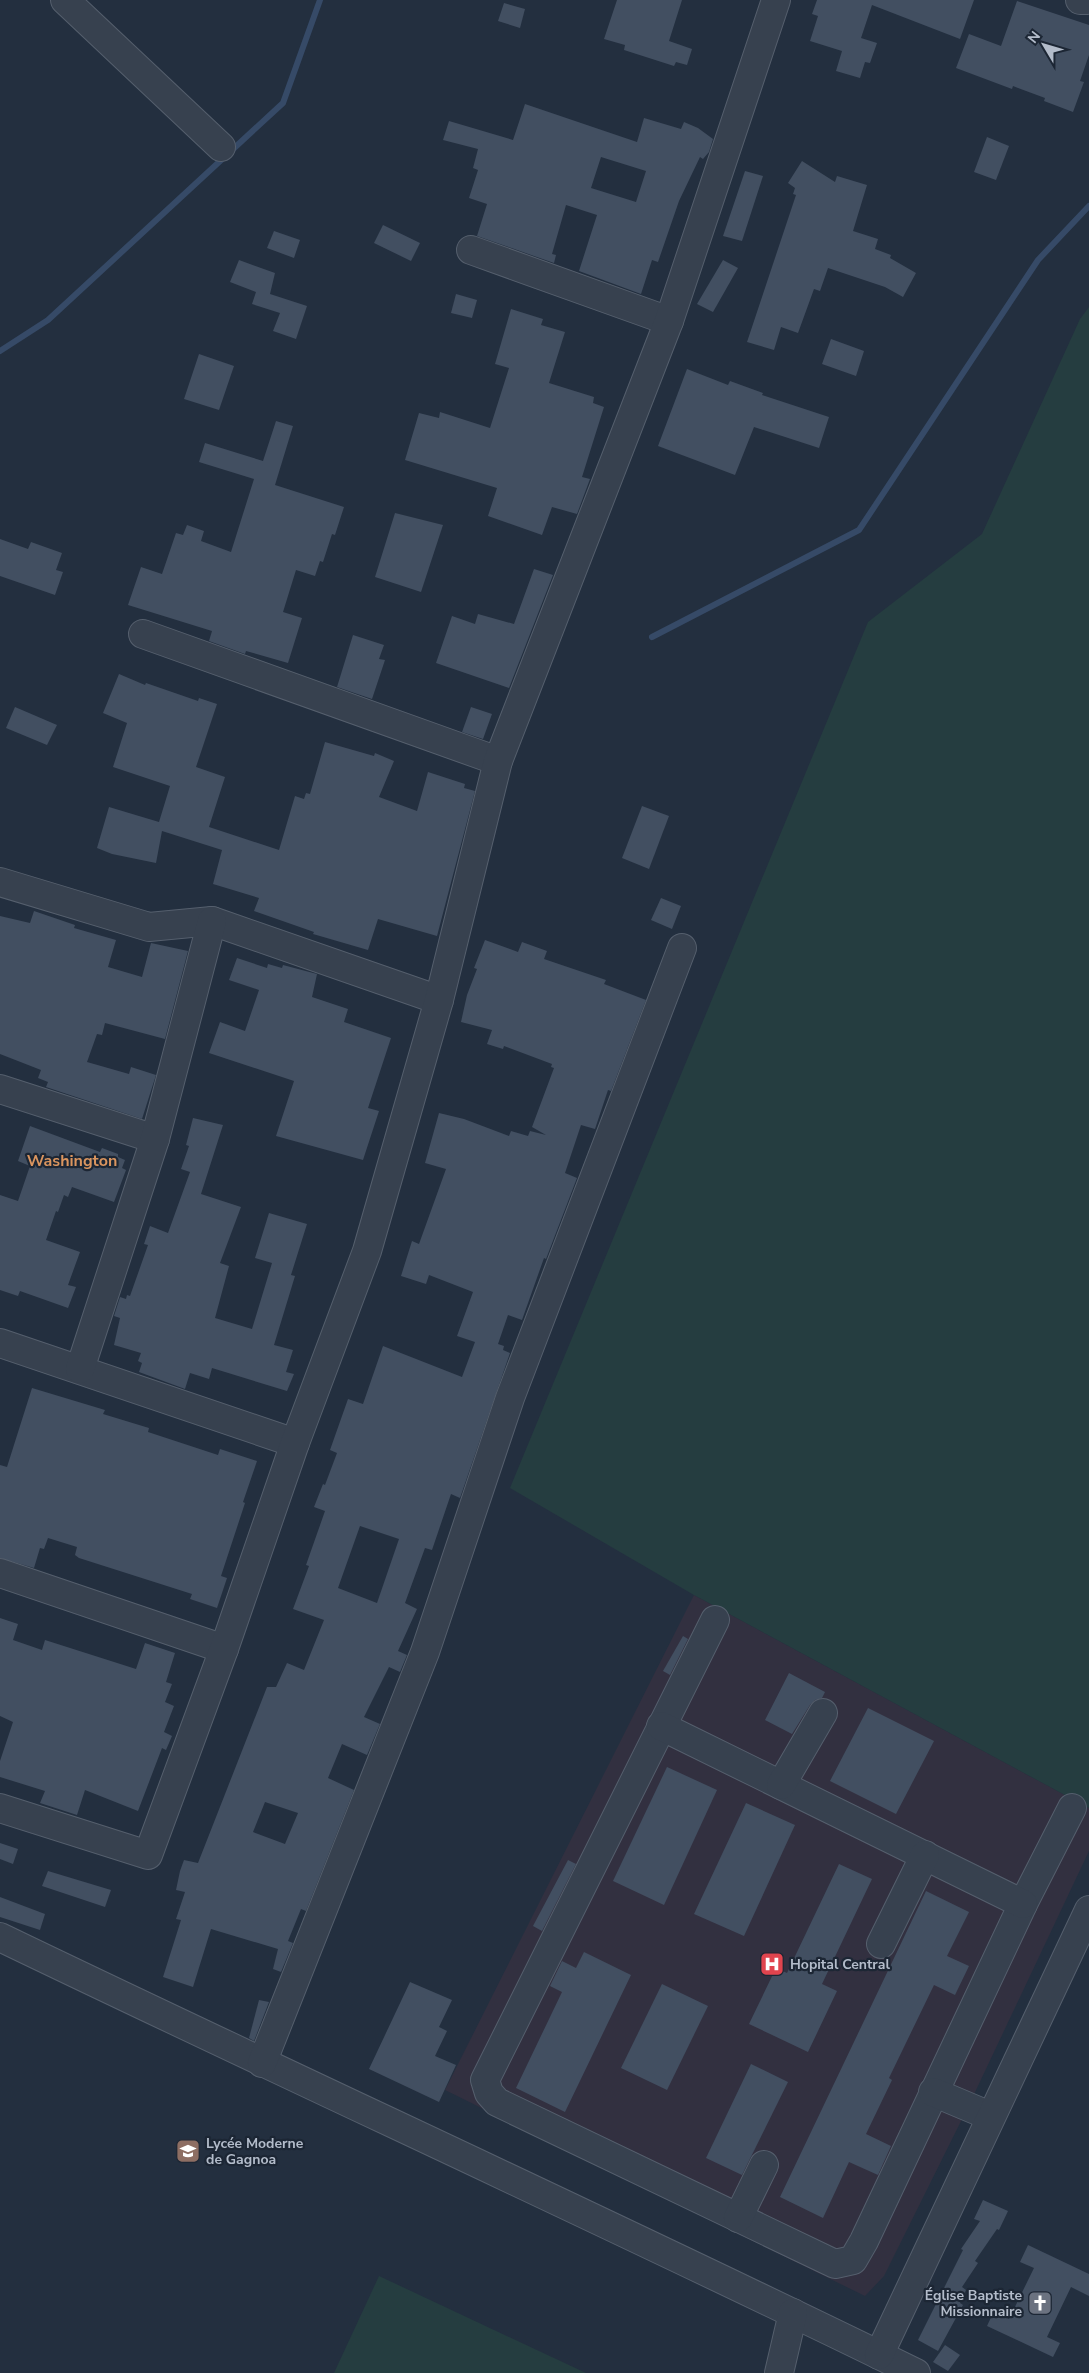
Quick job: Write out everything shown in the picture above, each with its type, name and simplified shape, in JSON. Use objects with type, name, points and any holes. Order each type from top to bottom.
[{"type":"street","points":[[65,0],[221,147]]},
{"type":"street","points":[[0,1808],[148,1855],[224,1649],[295,1443],[366,1251],[439,1000],[498,761],[669,321],[776,0]]},
{"type":"street","points":[[1080,0],[1086,0]]},
{"type":"street","points":[[471,250],[669,321]]},
{"type":"street","points":[[143,634],[498,761]]},
{"type":"street","points":[[0,882],[149,927],[212,921],[439,1000]]},
{"type":"street","points":[[80,1369],[155,1139],[212,921]]},
{"type":"street","points":[[262,2063],[425,1652],[510,1398],[682,948]]},
{"type":"street","points":[[0,1089],[155,1139]]},
{"type":"street","points":[[0,1343],[295,1443]]},
{"type":"street","points":[[0,1573],[224,1649]]},
{"type":"street","points":[[715,1620],[485,2080],[489,2093],[497,2102],[835,2264],[853,2260],[864,2241],[1023,1904],[1072,1808]]},
{"type":"street","points":[[781,1785],[823,1712]]},
{"type":"street","points":[[661,1726],[1023,1904]]},
{"type":"street","points":[[881,1944],[925,1855]]},
{"type":"street","points":[[879,2355],[990,2116],[1089,1910]]},
{"type":"street","points":[[0,1937],[916,2373]]},
{"type":"street","points":[[933,2092],[990,2116]]},
{"type":"street","points":[[738,2218],[764,2165]]},
{"type":"street","points":[[779,2373],[793,2313]]},
{"type":"shaded area","name":"Hopital Central","points":[[694,1595],[1089,1808],[1089,1851],[968,2107],[884,2276],[865,2296],[445,2090]]},
{"type":"green space","points":[[1089,307],[1089,1808],[694,1595],[510,1488],[868,622],[982,534],[1080,319]]},
{"type":"green space","points":[[379,2276],[586,2373],[334,2373]]},
{"type":"building","points":[[617,0],[682,0],[669,41],[692,49],[687,65],[676,62],[674,66],[624,50],[625,45],[604,39]]},
{"type":"building","points":[[817,0],[974,0],[960,39],[872,5],[861,38],[877,43],[870,63],[865,62],[860,78],[836,71],[842,51],[810,41],[818,16],[812,14]]},
{"type":"building","points":[[1017,1],[1089,25],[1089,55],[1080,81],[1084,82],[1073,112],[1044,101],[1045,98],[1013,86],[1012,89],[956,68],[969,34],[1001,46]]},
{"type":"building","points":[[504,3],[525,9],[520,28],[498,21]]},
{"type":"building","points":[[525,104],[637,142],[644,118],[681,129],[684,122],[698,128],[713,139],[709,152],[703,159],[700,157],[679,201],[658,262],[652,260],[641,294],[579,271],[597,215],[566,205],[552,254],[556,255],[554,263],[477,236],[487,204],[469,198],[478,170],[473,168],[478,149],[443,140],[449,121],[513,140]],"holes":[[[601,157],[646,171],[636,202],[591,188]]]},
{"type":"building","points":[[987,137],[1009,146],[996,180],[974,172]]},
{"type":"building","points":[[802,161],[835,182],[837,176],[867,185],[853,231],[878,239],[875,249],[891,255],[890,258],[916,273],[903,297],[885,287],[828,268],[820,291],[814,289],[798,333],[781,327],[774,350],[747,342],[796,195],[793,194],[795,188],[788,183]]},
{"type":"building","points":[[745,171],[763,176],[742,241],[723,236]]},
{"type":"building","points":[[383,225],[420,243],[411,261],[374,243]]},
{"type":"building","points":[[274,231],[300,240],[294,258],[267,248]]},
{"type":"building","points":[[239,260],[275,273],[270,294],[307,306],[296,339],[273,331],[280,313],[252,304],[256,292],[230,282]]},
{"type":"building","points":[[723,260],[738,268],[713,312],[697,304]]},
{"type":"building","points":[[456,294],[477,300],[472,318],[451,313]]},
{"type":"building","points":[[511,309],[543,319],[541,325],[565,332],[549,383],[594,397],[593,403],[604,407],[582,477],[590,479],[577,514],[552,507],[542,535],[488,516],[497,488],[405,460],[419,413],[439,418],[440,412],[490,428],[509,368],[495,364]]},
{"type":"building","points":[[831,339],[864,351],[856,376],[822,364]]},
{"type":"building","points":[[199,354],[234,366],[219,410],[184,399]]},
{"type":"building","points":[[687,369],[728,385],[730,381],[763,393],[762,395],[829,417],[819,448],[754,427],[735,475],[658,446]]},
{"type":"building","points":[[276,421],[293,426],[275,485],[344,507],[335,535],[332,534],[323,562],[320,561],[315,576],[296,570],[283,612],[302,618],[288,663],[246,651],[245,654],[209,641],[212,631],[128,605],[141,567],[162,574],[176,533],[183,535],[187,525],[204,531],[201,541],[231,552],[254,479],[199,462],[205,443],[263,461]]},
{"type":"building","points":[[395,513],[443,525],[421,592],[375,577]]},
{"type":"building","points":[[0,539],[28,549],[31,542],[62,553],[56,570],[63,572],[55,595],[0,576]]},
{"type":"building","points":[[534,569],[553,575],[509,688],[436,663],[452,616],[475,624],[478,614],[514,624]]},
{"type":"building","points":[[353,635],[384,645],[379,659],[385,660],[372,699],[337,687]]},
{"type":"building","points":[[119,674],[145,685],[146,683],[198,701],[199,698],[217,704],[196,767],[225,777],[209,827],[279,850],[295,796],[304,799],[306,793],[310,794],[325,742],[374,756],[375,753],[394,761],[379,797],[417,811],[428,772],[465,784],[464,788],[475,791],[437,936],[378,919],[368,950],[313,934],[314,932],[254,911],[259,898],[213,884],[222,850],[162,831],[156,863],[112,854],[97,848],[109,807],[159,822],[170,786],[113,767],[127,723],[103,713]]},
{"type":"building","points":[[15,707],[57,725],[47,745],[6,728]]},
{"type":"building","points":[[471,707],[492,714],[483,739],[462,732]]},
{"type":"building","points":[[642,806],[669,816],[649,869],[622,858]]},
{"type":"building","points":[[661,898],[681,906],[672,929],[651,920]]},
{"type":"building","points":[[34,911],[75,925],[74,928],[116,940],[108,967],[142,977],[151,943],[188,951],[165,1039],[105,1023],[102,1035],[97,1034],[87,1062],[129,1074],[131,1067],[156,1075],[142,1119],[46,1087],[48,1082],[38,1078],[41,1070],[0,1054],[0,916],[30,923]]},
{"type":"building","points":[[485,940],[518,952],[522,942],[547,951],[544,959],[606,980],[604,984],[646,1000],[611,1091],[608,1090],[595,1129],[581,1125],[565,1173],[577,1178],[546,1259],[544,1258],[522,1320],[508,1315],[498,1344],[504,1346],[503,1350],[510,1353],[460,1498],[451,1494],[432,1550],[425,1548],[405,1603],[417,1609],[398,1651],[407,1655],[400,1672],[389,1667],[364,1717],[380,1724],[367,1755],[342,1744],[328,1778],[354,1790],[306,1911],[301,1909],[288,1941],[293,1943],[281,1972],[273,1969],[278,1949],[211,1929],[193,1987],[163,1977],[181,1920],[176,1919],[185,1892],[176,1890],[180,1871],[184,1860],[198,1863],[267,1687],[276,1687],[287,1663],[304,1670],[324,1620],[293,1609],[309,1566],[306,1565],[325,1511],[314,1507],[337,1453],[330,1450],[348,1399],[363,1404],[383,1346],[462,1377],[475,1342],[457,1336],[473,1292],[429,1275],[426,1284],[401,1276],[412,1241],[419,1244],[446,1169],[425,1163],[439,1113],[464,1119],[509,1136],[511,1131],[528,1136],[530,1131],[546,1135],[532,1127],[554,1068],[551,1067],[552,1064],[504,1046],[503,1049],[487,1044],[492,1030],[461,1022],[467,995],[477,969],[474,968]],"holes":[[[360,1526],[399,1539],[377,1603],[338,1588]],[[265,1802],[298,1813],[285,1844],[253,1832]]]},
{"type":"building","points":[[237,958],[267,968],[268,964],[282,968],[283,965],[317,974],[312,997],[348,1009],[344,1022],[391,1038],[368,1108],[379,1111],[363,1160],[276,1136],[294,1081],[209,1053],[220,1022],[245,1031],[259,990],[229,980]]},
{"type":"building","points":[[193,1118],[223,1125],[201,1194],[241,1207],[220,1263],[229,1266],[215,1318],[252,1329],[272,1263],[255,1258],[269,1213],[307,1224],[291,1275],[295,1276],[274,1345],[293,1350],[286,1372],[294,1374],[287,1391],[212,1368],[209,1379],[190,1373],[185,1389],[139,1372],[142,1363],[138,1361],[141,1353],[114,1345],[120,1318],[114,1316],[120,1297],[126,1299],[127,1295],[130,1296],[148,1245],[144,1244],[150,1226],[168,1233],[190,1172],[181,1169],[189,1146],[186,1145]]},
{"type":"building","points":[[30,1126],[100,1152],[102,1148],[118,1154],[118,1157],[125,1160],[122,1168],[126,1170],[114,1202],[72,1187],[68,1197],[64,1195],[58,1212],[56,1211],[46,1240],[80,1252],[68,1285],[76,1287],[68,1308],[20,1291],[18,1296],[0,1290],[0,1195],[18,1201],[30,1166],[18,1161]]},
{"type":"building","points":[[32,1388],[105,1410],[103,1414],[149,1428],[148,1432],[218,1455],[220,1449],[257,1461],[221,1576],[227,1578],[217,1608],[190,1599],[192,1594],[79,1558],[75,1555],[77,1547],[48,1538],[44,1549],[40,1548],[34,1568],[0,1558],[0,1465],[7,1467]]},
{"type":"building","points":[[0,1618],[18,1624],[13,1640],[42,1650],[45,1640],[136,1669],[145,1643],[175,1653],[166,1682],[172,1684],[165,1702],[174,1706],[164,1732],[172,1736],[166,1750],[162,1748],[138,1811],[85,1790],[77,1815],[40,1803],[45,1791],[0,1777],[0,1761],[13,1722],[0,1716]]},
{"type":"building","points":[[683,1636],[688,1639],[670,1675],[663,1671]]},
{"type":"building","points":[[789,1673],[825,1692],[822,1698],[815,1700],[810,1705],[792,1734],[765,1720]]},
{"type":"building","points":[[868,1708],[934,1741],[896,1814],[830,1781]]},
{"type":"building","points":[[667,1767],[717,1790],[664,1905],[613,1881]]},
{"type":"building","points":[[746,1803],[795,1825],[744,1936],[694,1914]]},
{"type":"building","points":[[0,1843],[18,1849],[13,1864],[0,1859]]},
{"type":"building","points":[[568,1860],[576,1864],[542,1931],[533,1926]]},
{"type":"building","points":[[839,1864],[872,1879],[822,1984],[837,1991],[808,2052],[749,2024],[776,1968],[787,1973]]},
{"type":"building","points":[[48,1871],[111,1890],[105,1907],[42,1886]]},
{"type":"building","points":[[926,1891],[969,1912],[947,1956],[969,1966],[955,1995],[934,1985],[889,2078],[892,2080],[866,2134],[891,2146],[878,2175],[849,2162],[823,2218],[780,2197]]},
{"type":"building","points":[[0,1897],[45,1914],[40,1930],[0,1917]]},
{"type":"building","points":[[584,1952],[631,1975],[565,2112],[516,2088],[562,1992],[550,1986],[562,1961],[576,1968]]},
{"type":"building","points":[[410,1982],[452,2000],[439,2027],[447,2031],[435,2056],[456,2065],[439,2102],[369,2069]]},
{"type":"building","points":[[662,1984],[708,2006],[667,2090],[621,2068]]},
{"type":"building","points":[[259,2000],[269,2002],[254,2041],[249,2038]]},
{"type":"building","points":[[751,2064],[788,2082],[742,2175],[706,2158]]},
{"type":"building","points":[[983,2200],[1008,2211],[999,2230],[997,2229],[975,2261],[978,2263],[962,2287],[966,2290],[960,2303],[963,2305],[938,2351],[918,2340],[963,2250],[961,2249],[980,2221],[974,2219]]},
{"type":"building","name":"Église Baptiste Missionnaire","points":[[1028,2245],[1089,2274],[1089,2296],[1071,2287],[1047,2337],[1060,2343],[1053,2357],[987,2326],[994,2311],[1009,2319],[1034,2268],[1020,2262]]},
{"type":"building","points":[[945,2345],[960,2355],[948,2371],[933,2362]]},
{"type":"waterway","points":[[0,351],[48,320],[283,103],[320,0]]},
{"type":"waterway","points":[[652,637],[859,530],[1038,260],[1089,206]]},
{"type":"place","name":"Hopital Central","points":[[772,1964]]},
{"type":"place","name":"Lycée Moderne de Gagnoa","points":[[188,2151]]},
{"type":"place","name":"Église Baptiste Missionnaire","points":[[1040,2303]]},
{"type":"district","name":"Washington","points":[[72,1160]]}]
